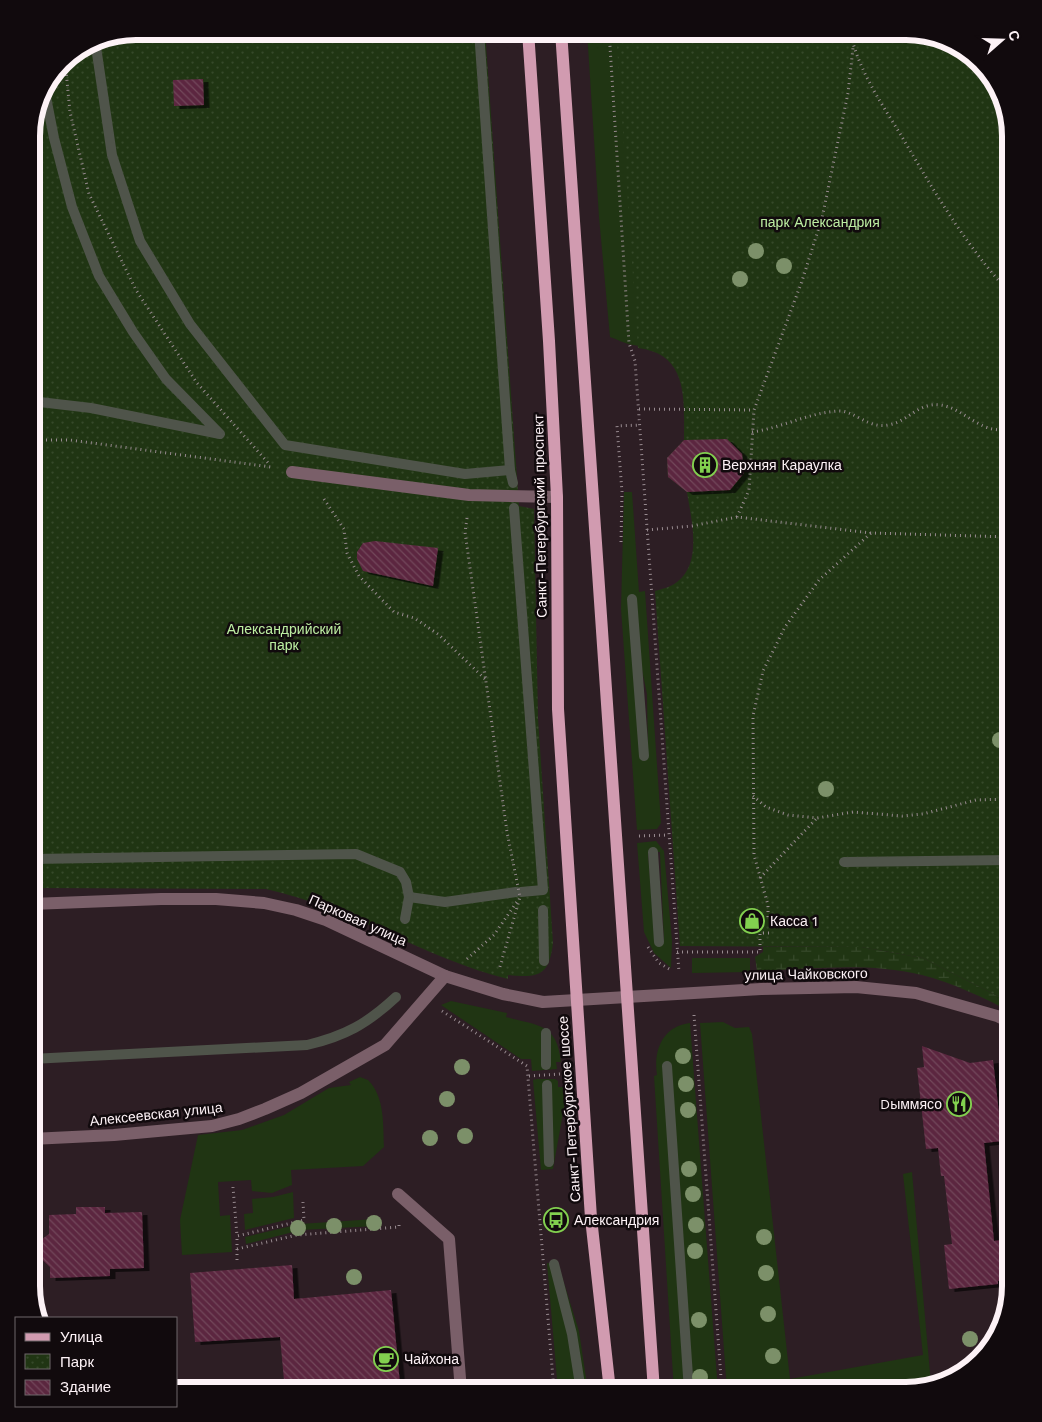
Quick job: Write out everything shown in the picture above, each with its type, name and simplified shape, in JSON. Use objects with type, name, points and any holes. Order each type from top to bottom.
[{"type":"main road","name":"Санкт-Петербургский проспект","points":[[529,40],[549,341],[557,497],[558,709],[577,1000]]},
{"type":"main road","points":[[562,40],[653,1382]]},
{"type":"main road","name":"Санкт-Петербургское шоссе","points":[[577,1000],[591,1218],[609,1382]]},
{"type":"street","points":[[298,473],[469,495],[557,497]]},
{"type":"street","name":"Парковая улица","points":[[40,904],[161,899],[216,899],[264,903],[296,910],[326,920],[445,976],[502,994],[543,1002],[577,1000]]},
{"type":"street","name":"Алексеевская улица","points":[[40,1140],[114,1136],[212,1126],[239,1119],[265,1109],[301,1093],[385,1045],[445,976]]},
{"type":"street","name":"улица Чайковского","points":[[627,997],[793,987],[856,987],[916,993],[1002,1018]]},
{"type":"street","name":"Санкт-Петербургское шоссе","points":[[577,1000],[627,997]]},
{"type":"street","points":[[398,1194],[449,1239],[460,1382]]},
{"type":"path","points":[[610,40],[629,343],[635,361],[639,409],[679,973]]},
{"type":"path","points":[[852,40],[853,48],[875,93],[915,159],[958,226],[1002,284]]},
{"type":"path","points":[[737,517],[749,490],[754,410],[802,281],[822,218],[848,93],[853,48]]},
{"type":"path","points":[[66,70],[70,112],[89,194],[136,290],[197,384],[272,467]]},
{"type":"path","points":[[752,432],[768,430],[821,413],[840,411],[872,425],[888,425],[920,407],[940,404],[953,408],[970,420],[990,428],[1002,429]]},
{"type":"path","points":[[639,409],[754,410]]},
{"type":"path","points":[[617,426],[640,425]]},
{"type":"path","points":[[40,440],[70,440],[272,467],[298,473],[329,505],[344,529],[348,553],[359,576],[394,612],[414,618],[438,634],[486,680]]},
{"type":"path","points":[[469,495],[465,532],[507,832],[520,897],[499,968],[500,973]]},
{"type":"path","points":[[647,530],[692,526],[737,517],[871,533],[1002,537]]},
{"type":"path","points":[[768,917],[768,905],[754,855],[753,716],[763,671],[785,627],[819,580],[871,533]]},
{"type":"path","points":[[753,796],[766,807],[788,815],[817,818],[853,812],[902,816],[923,814],[976,800],[1002,799]]},
{"type":"path","points":[[759,878],[817,818]]},
{"type":"path","points":[[637,836],[668,835]]},
{"type":"path","points":[[445,976],[474,955],[494,935],[520,897]]},
{"type":"path","points":[[677,952],[760,952],[760,933],[769,933],[768,930]]},
{"type":"path","points":[[436,1007],[527,1066],[553,1382]]},
{"type":"path","points":[[694,1015],[721,1382]]},
{"type":"path","points":[[529,1076],[552,1075]]},
{"type":"path","points":[[233,1187],[237,1260]]},
{"type":"path","points":[[237,1249],[298,1235],[399,1227],[398,1194]]},
{"type":"path","points":[[237,1236],[304,1220],[303,1202]]},
{"type":"green space","name":"Александрийский парк","points":[[130,40],[486,40],[519,506],[534,509],[538,718],[553,943],[549,962],[541,972],[535,975],[508,975],[508,979],[447,959],[328,908],[298,897],[266,889],[40,888],[40,130],[43,111],[53,88],[68,68],[83,56],[99,47],[117,42]]},
{"type":"green space","points":[[588,40],[629,40],[681,377],[672,360],[662,351],[630,344],[610,337],[599,217]]},
{"type":"green space","name":"парк Александрия","points":[[617,40],[912,40],[937,45],[948,50],[959,56],[978,73],[995,99],[999,111],[1002,136],[1002,998],[923,958],[861,947],[680,946],[655,591],[675,584],[685,574],[693,552],[693,540],[687,492],[668,477],[667,458],[684,440],[683,395],[675,369],[667,359],[655,352],[638,348]]},
{"type":"green space","points":[[624,492],[632,492],[639,592],[645,591],[661,823],[657,829],[637,830],[621,609]],"holes":[[[630,599],[633,599],[638,651],[647,694],[648,755],[642,756]]]},
{"type":"green space","points":[[656,841],[664,851],[672,941],[671,968],[654,953],[644,932],[637,843]],"holes":[[[660,852],[664,942],[655,942],[648,853]]]},
{"type":"green space","points":[[763,947],[861,947],[923,958],[1002,998],[1002,1008],[956,986],[933,978],[902,971],[840,967],[757,971],[755,957],[763,952]]},
{"type":"green space","points":[[692,958],[750,958],[750,972],[692,973]]},
{"type":"green space","points":[[451,1001],[507,1013],[506,1017],[544,1028],[555,1040],[559,1049],[561,1062],[556,1062],[557,1069],[532,1071],[531,1059],[521,1059],[441,1005]]},
{"type":"green space","points":[[723,1022],[735,1028],[749,1027],[752,1034],[790,1379],[923,1355],[903,1174],[912,1172],[931,1379],[906,1382],[726,1382],[700,1023]]},
{"type":"green space","points":[[690,1023],[717,1382],[690,1382],[668,1066],[666,1066],[687,1382],[673,1382],[654,1076],[657,1075],[657,1057],[662,1041],[667,1034],[681,1025]]},
{"type":"green space","points":[[360,1077],[368,1080],[378,1094],[382,1111],[384,1147],[363,1166],[291,1170],[292,1185],[272,1193],[252,1191],[251,1180],[218,1182],[220,1216],[230,1215],[232,1252],[182,1255],[180,1220],[198,1135],[242,1130],[284,1115],[329,1088],[351,1085],[349,1082]]},
{"type":"green space","points":[[555,1079],[558,1081],[558,1087],[563,1087],[565,1102],[553,1169],[541,1170],[533,1080]],"holes":[[[548,1085],[551,1162],[548,1162],[545,1086]]]},
{"type":"green space","points":[[293,1192],[294,1218],[245,1230],[244,1214],[253,1213],[252,1199],[273,1197]]},
{"type":"green space","points":[[375,1219],[376,1226],[301,1230],[246,1244],[245,1237],[300,1224]]},
{"type":"green space","points":[[547,1263],[553,1264],[571,1334],[578,1382],[557,1382]]},
{"type":"green space","points":[[556,1264],[558,1264],[579,1331],[587,1382],[582,1382],[574,1333]]},
{"type":"building","points":[[203,79],[204,105],[174,106],[173,80]]},
{"type":"building","name":"Верхняя Караулка","points":[[727,439],[742,454],[744,473],[730,490],[687,492],[668,477],[667,458],[684,440]]},
{"type":"building","points":[[375,541],[438,548],[433,586],[363,571],[357,559],[357,552],[363,543]]},
{"type":"building","points":[[922,1046],[970,1063],[993,1060],[1002,1141],[984,1143],[994,1241],[1002,1240],[1002,1280],[998,1281],[998,1284],[949,1289],[944,1245],[952,1244],[944,1176],[941,1176],[938,1148],[926,1149],[917,1068],[924,1067]]},
{"type":"building","points":[[76,1207],[105,1207],[105,1213],[142,1212],[144,1268],[110,1269],[110,1276],[50,1278],[50,1267],[40,1258],[40,1241],[49,1234],[49,1215],[76,1214]]},
{"type":"building","points":[[292,1265],[294,1299],[391,1290],[400,1382],[284,1382],[280,1337],[195,1342],[190,1273]]},
{"type":"waterway","points":[[480,40],[510,470],[513,483]]},
{"type":"waterway","points":[[96,48],[112,155],[140,241],[190,324],[285,445],[465,474],[510,470]]},
{"type":"waterway","points":[[40,402],[91,408],[220,434],[166,379],[133,332],[99,276],[72,207],[54,138],[47,100]]},
{"type":"waterway","points":[[514,508],[543,890],[521,892]]},
{"type":"waterway","points":[[632,599],[644,756]]},
{"type":"waterway","points":[[653,852],[659,942]]},
{"type":"waterway","points":[[40,859],[356,854],[400,872],[406,882],[409,897],[445,902],[516,892]]},
{"type":"waterway","points":[[844,862],[1002,860]]},
{"type":"waterway","points":[[405,919],[409,897]]},
{"type":"waterway","points":[[543,910],[544,961]]},
{"type":"waterway","points":[[40,1059],[307,1045],[333,1038],[355,1028],[375,1015],[396,997]]},
{"type":"waterway","points":[[546,1033],[546,1065]]},
{"type":"waterway","points":[[667,1066],[688,1382]]},
{"type":"waterway","points":[[547,1085],[549,1162]]},
{"type":"waterway","points":[[554,1264],[572,1334],[580,1382]]},
{"type":"place","name":"Верхняя Караулка","points":[[705,465]]},
{"type":"place","name":"Касса 1","points":[[752,921]]},
{"type":"place","name":"Dыммясо","points":[[959,1104]]},
{"type":"place","name":"Александрия","points":[[556,1220]]},
{"type":"place","name":"Чайхона","points":[[386,1359]]}]
